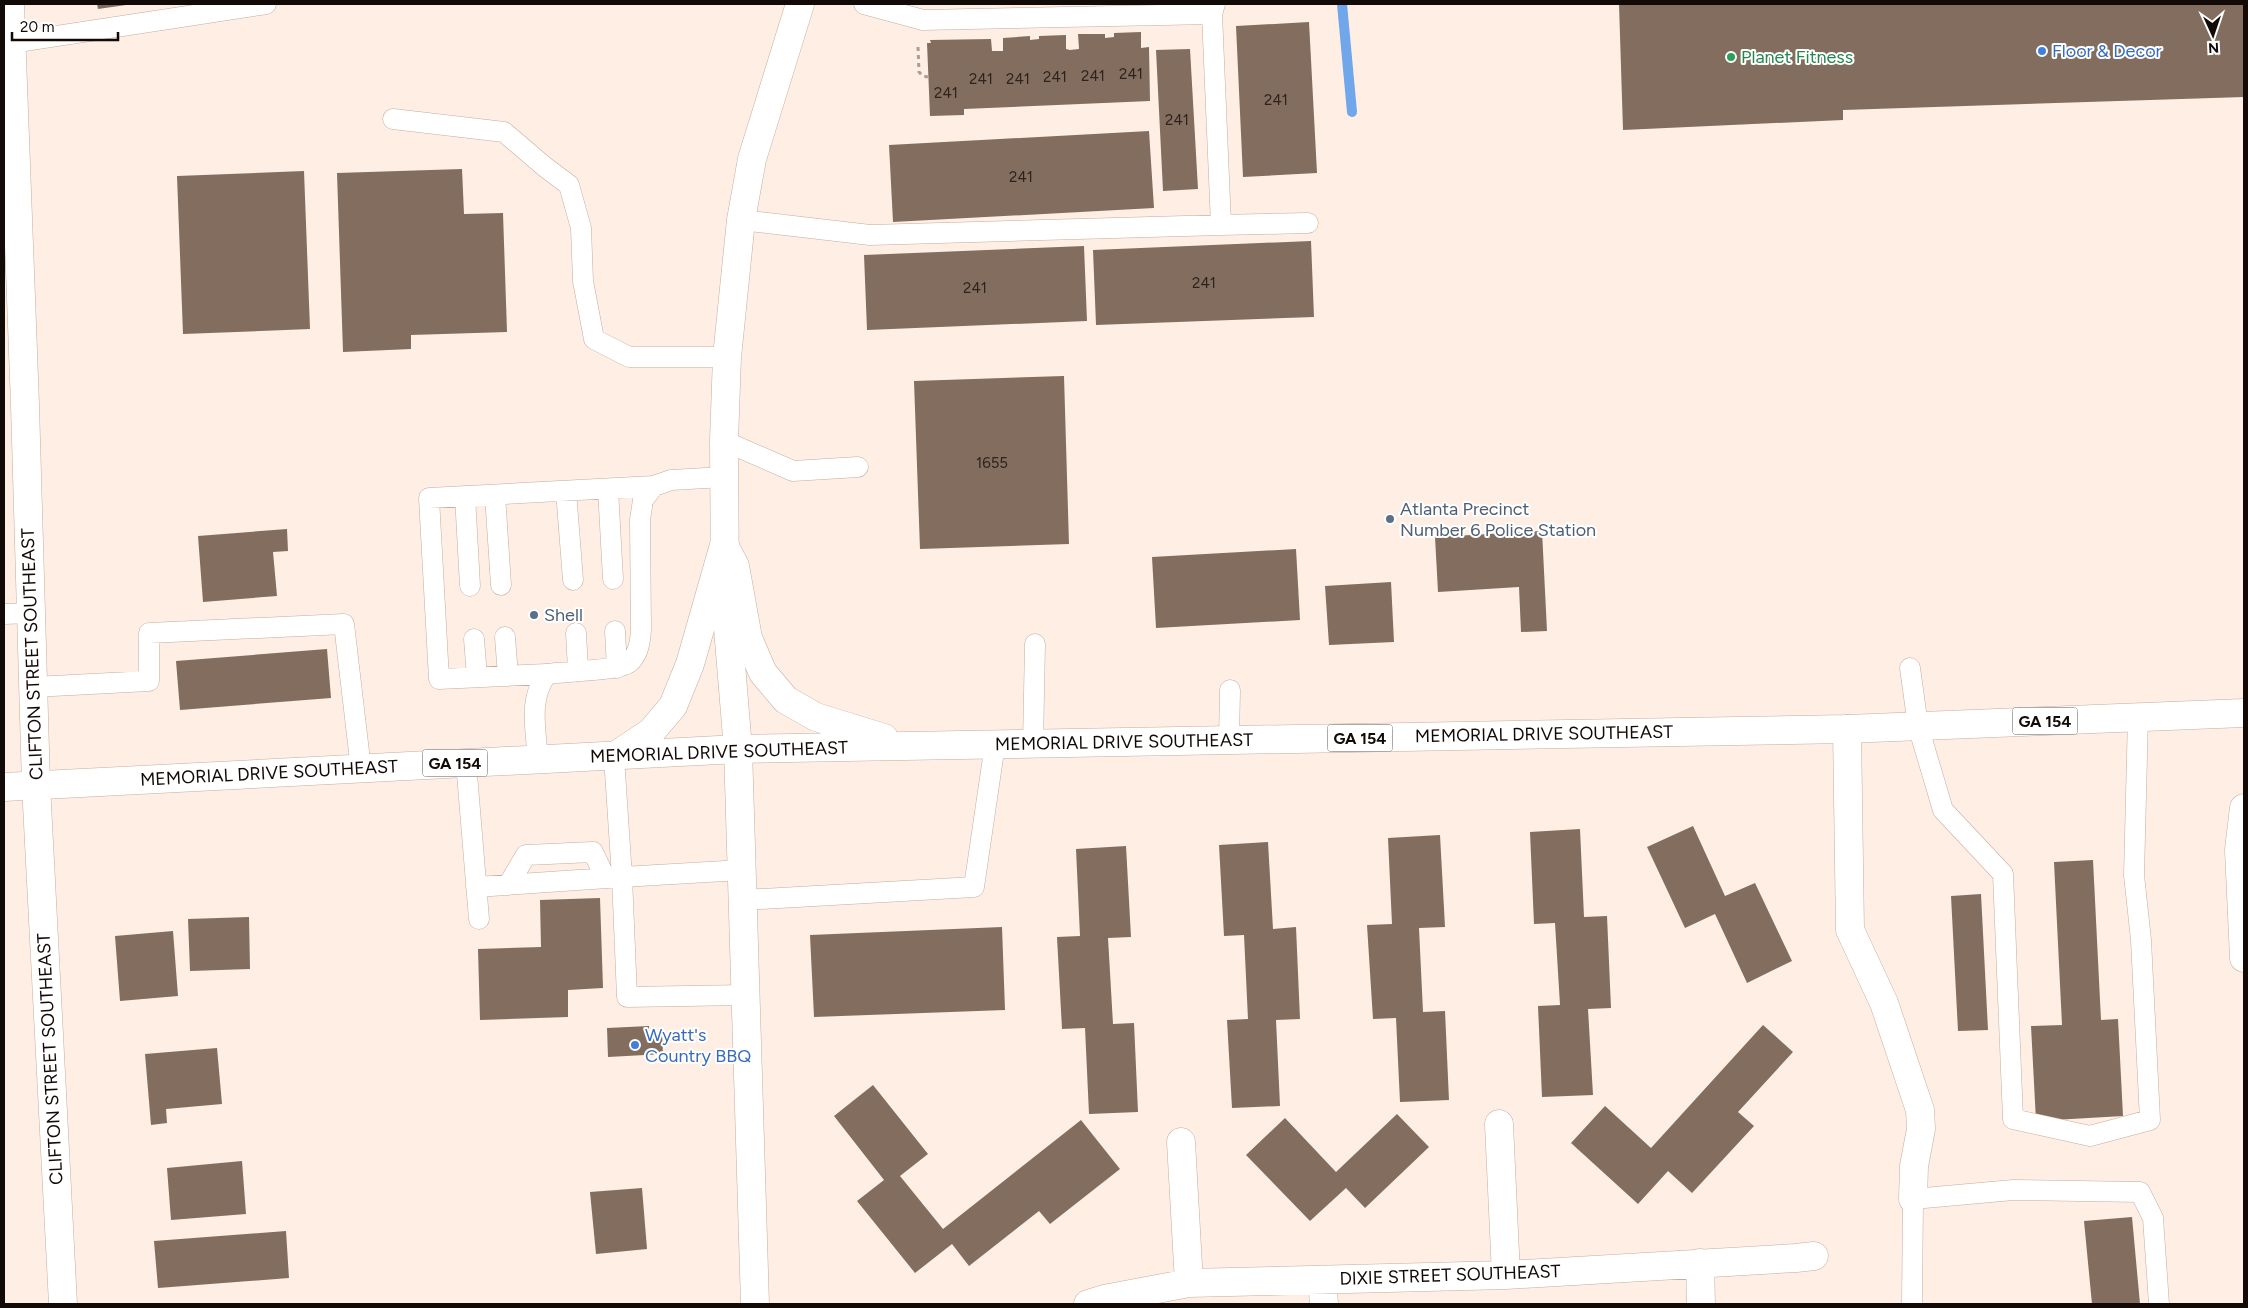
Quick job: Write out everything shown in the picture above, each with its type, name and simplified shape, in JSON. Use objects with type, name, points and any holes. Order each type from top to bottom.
[{"type":"street","name":"CLIFTON STREET SOUTHEAST","points":[[10,4],[36,785],[63,1304]]},
{"type":"street","points":[[755,1304],[738,749],[724,545],[724,441],[727,357],[741,220],[752,159],[800,4]]},
{"type":"street","points":[[724,545],[736,566],[748,638],[763,673],[786,700],[816,717],[914,746]]},
{"type":"street","points":[[614,757],[651,732],[673,706],[690,664],[724,545]]},
{"type":"street","name":"MEMORIAL DRIVE SOUTHEAST","points":[[4,787],[466,762],[614,757],[738,749],[1847,729],[2244,713]]},
{"type":"street","points":[[1847,729],[1850,930],[1884,1003],[1920,1110],[1921,1129],[1914,1166],[1913,1199]]},
{"type":"street","points":[[2244,808],[2239,850],[2244,958]]},
{"type":"street","points":[[1499,1124],[1506,1275]]},
{"type":"street","points":[[1181,1142],[1189,1283]]},
{"type":"street","name":"DIXIE STREET SOUTHEAST","points":[[1088,1304],[1104,1299],[1189,1283],[1323,1292],[1506,1275],[1814,1256]]},
{"type":"street","points":[[1700,1263],[1701,1304]]},
{"type":"lane","points":[[11,43],[266,4]]},
{"type":"lane","points":[[864,4],[923,20],[1214,9],[1221,225]]},
{"type":"lane","points":[[393,119],[504,132],[569,186],[581,228],[583,281],[594,339],[629,357],[727,357]]},
{"type":"lane","points":[[741,220],[870,235],[1308,223]]},
{"type":"lane","points":[[724,441],[792,471],[858,468]]},
{"type":"lane","points":[[654,486],[643,500],[640,520],[641,630],[639,648],[629,663],[617,668],[547,674],[440,679],[430,498],[654,486],[671,480],[724,477]]},
{"type":"lane","points":[[608,489],[613,579]]},
{"type":"lane","points":[[566,491],[573,580]]},
{"type":"lane","points":[[495,495],[502,585]]},
{"type":"lane","points":[[465,496],[470,586]]},
{"type":"lane","points":[[4,614],[31,613]]},
{"type":"lane","points":[[33,687],[149,682],[149,633],[344,624],[361,769]]},
{"type":"lane","points":[[615,631],[617,668]]},
{"type":"lane","points":[[576,633],[578,670]]},
{"type":"lane","points":[[505,637],[508,676]]},
{"type":"lane","points":[[474,638],[477,677]]},
{"type":"lane","points":[[1033,744],[1036,644]]},
{"type":"lane","points":[[1910,668],[1918,726],[1944,810],[2004,874],[2013,1118],[2090,1136],[2150,1120],[2141,940],[2134,875],[2138,717]]},
{"type":"lane","points":[[538,760],[534,697],[538,685],[547,674]]},
{"type":"lane","points":[[1229,740],[1230,690]]},
{"type":"lane","points":[[743,900],[974,887],[995,744]]},
{"type":"lane","points":[[614,757],[613,877],[627,997],[745,995]]},
{"type":"lane","points":[[466,762],[479,919]]},
{"type":"lane","points":[[508,885],[526,855],[593,852],[613,877]]},
{"type":"lane","points":[[476,887],[742,870]]},
{"type":"lane","points":[[1912,1304],[1913,1199],[2013,1190],[2140,1192],[2153,1218],[2159,1304]]},
{"type":"building","points":[[97,4],[126,4],[126,5],[98,9]]},
{"type":"building","name":"Floor & Decor","points":[[1619,4],[2244,4],[2244,97],[1843,110],[1843,120],[1623,130]]},
{"type":"building","points":[[1309,22],[1317,173],[1243,177],[1236,26]]},
{"type":"building","points":[[1141,32],[1141,48],[1149,47],[1150,101],[964,109],[964,115],[930,116],[927,43],[931,43],[930,40],[991,39],[992,51],[1003,51],[1003,38],[1030,36],[1030,40],[1039,39],[1039,36],[1066,35],[1066,49],[1070,50],[1079,49],[1078,34],[1105,34],[1105,38],[1114,37],[1114,33]]},
{"type":"building","points":[[1190,49],[1198,189],[1163,191],[1156,50]]},
{"type":"building","points":[[1149,131],[1154,208],[893,222],[889,145]]},
{"type":"building","points":[[462,169],[464,214],[503,213],[507,332],[411,335],[411,349],[343,352],[337,173]]},
{"type":"building","points":[[304,171],[310,329],[183,334],[177,176]]},
{"type":"building","points":[[1311,241],[1314,317],[1096,325],[1093,250]]},
{"type":"building","points":[[1084,246],[1087,321],[867,330],[864,255]]},
{"type":"building","points":[[1064,376],[1069,544],[920,549],[914,381]]},
{"type":"building","points":[[287,529],[288,551],[273,552],[277,596],[203,602],[198,536]]},
{"type":"building","points":[[1542,531],[1547,631],[1521,632],[1519,587],[1438,592],[1435,537]]},
{"type":"building","points":[[1296,549],[1300,620],[1156,628],[1152,557]]},
{"type":"building","points":[[1391,582],[1394,642],[1329,645],[1325,586]]},
{"type":"building","points":[[327,649],[331,698],[180,710],[176,661]]},
{"type":"building","points":[[1693,826],[1725,896],[1755,883],[1792,961],[1747,983],[1715,914],[1685,928],[1647,847]]},
{"type":"building","points":[[1580,829],[1584,917],[1607,916],[1611,1008],[1588,1009],[1593,1095],[1542,1097],[1538,1006],[1560,1005],[1555,923],[1534,924],[1530,832]]},
{"type":"building","points":[[1440,835],[1445,927],[1419,928],[1423,1012],[1445,1011],[1449,1100],[1400,1102],[1396,1018],[1373,1019],[1367,925],[1392,924],[1388,838]]},
{"type":"building","points":[[1268,842],[1273,929],[1296,927],[1300,1019],[1276,1020],[1280,1106],[1232,1108],[1227,1020],[1248,1019],[1244,935],[1224,936],[1219,845]]},
{"type":"building","points":[[1126,846],[1131,937],[1108,938],[1113,1024],[1134,1023],[1138,1112],[1089,1114],[1085,1028],[1062,1029],[1057,937],[1080,936],[1076,849]]},
{"type":"building","points":[[2093,860],[2101,1020],[2118,1019],[2123,1116],[2036,1121],[2031,1026],[2062,1025],[2054,862]]},
{"type":"building","points":[[1981,894],[1988,1030],[1958,1031],[1951,896]]},
{"type":"building","points":[[600,898],[603,988],[568,990],[568,1017],[480,1020],[478,949],[541,947],[540,900]]},
{"type":"building","points":[[249,917],[250,969],[190,971],[188,919]]},
{"type":"building","points":[[1002,927],[1005,1010],[814,1017],[810,935]]},
{"type":"building","points":[[173,931],[178,996],[120,1001],[115,936]]},
{"type":"building","points":[[1763,1025],[1793,1052],[1738,1112],[1754,1126],[1692,1193],[1668,1171],[1638,1204],[1571,1143],[1605,1106],[1651,1148]]},
{"type":"building","name":"Wyatt's Country BBQ","points":[[649,1026],[649,1035],[662,1034],[663,1054],[608,1057],[607,1028]]},
{"type":"building","points":[[217,1048],[222,1104],[166,1109],[167,1123],[151,1125],[145,1054]]},
{"type":"building","points":[[873,1085],[928,1154],[900,1176],[943,1229],[1081,1120],[1120,1169],[1050,1224],[1039,1211],[969,1266],[952,1244],[915,1273],[857,1201],[884,1180],[834,1116]]},
{"type":"building","points":[[1397,1114],[1429,1147],[1365,1208],[1346,1188],[1310,1221],[1246,1155],[1285,1118],[1336,1172]]},
{"type":"building","points":[[242,1161],[246,1214],[171,1220],[167,1168]]},
{"type":"building","points":[[642,1188],[647,1249],[596,1254],[590,1192]]},
{"type":"building","points":[[2132,1217],[2140,1304],[2092,1304],[2084,1221]]},
{"type":"building","points":[[286,1231],[289,1278],[158,1288],[154,1241]]},
{"type":"waterway","points":[[1342,4],[1352,112]]},
{"type":"place","name":"Floor & Decor","points":[[2042,51]]},
{"type":"place","name":"Planet Fitness","points":[[1731,57]]},
{"type":"place","name":"Atlanta Precinct Number 6 Police Station","points":[[1390,519]]},
{"type":"place","name":"Shell","points":[[534,615]]},
{"type":"place","name":"Wyatt's Country BBQ","points":[[635,1045]]}]
